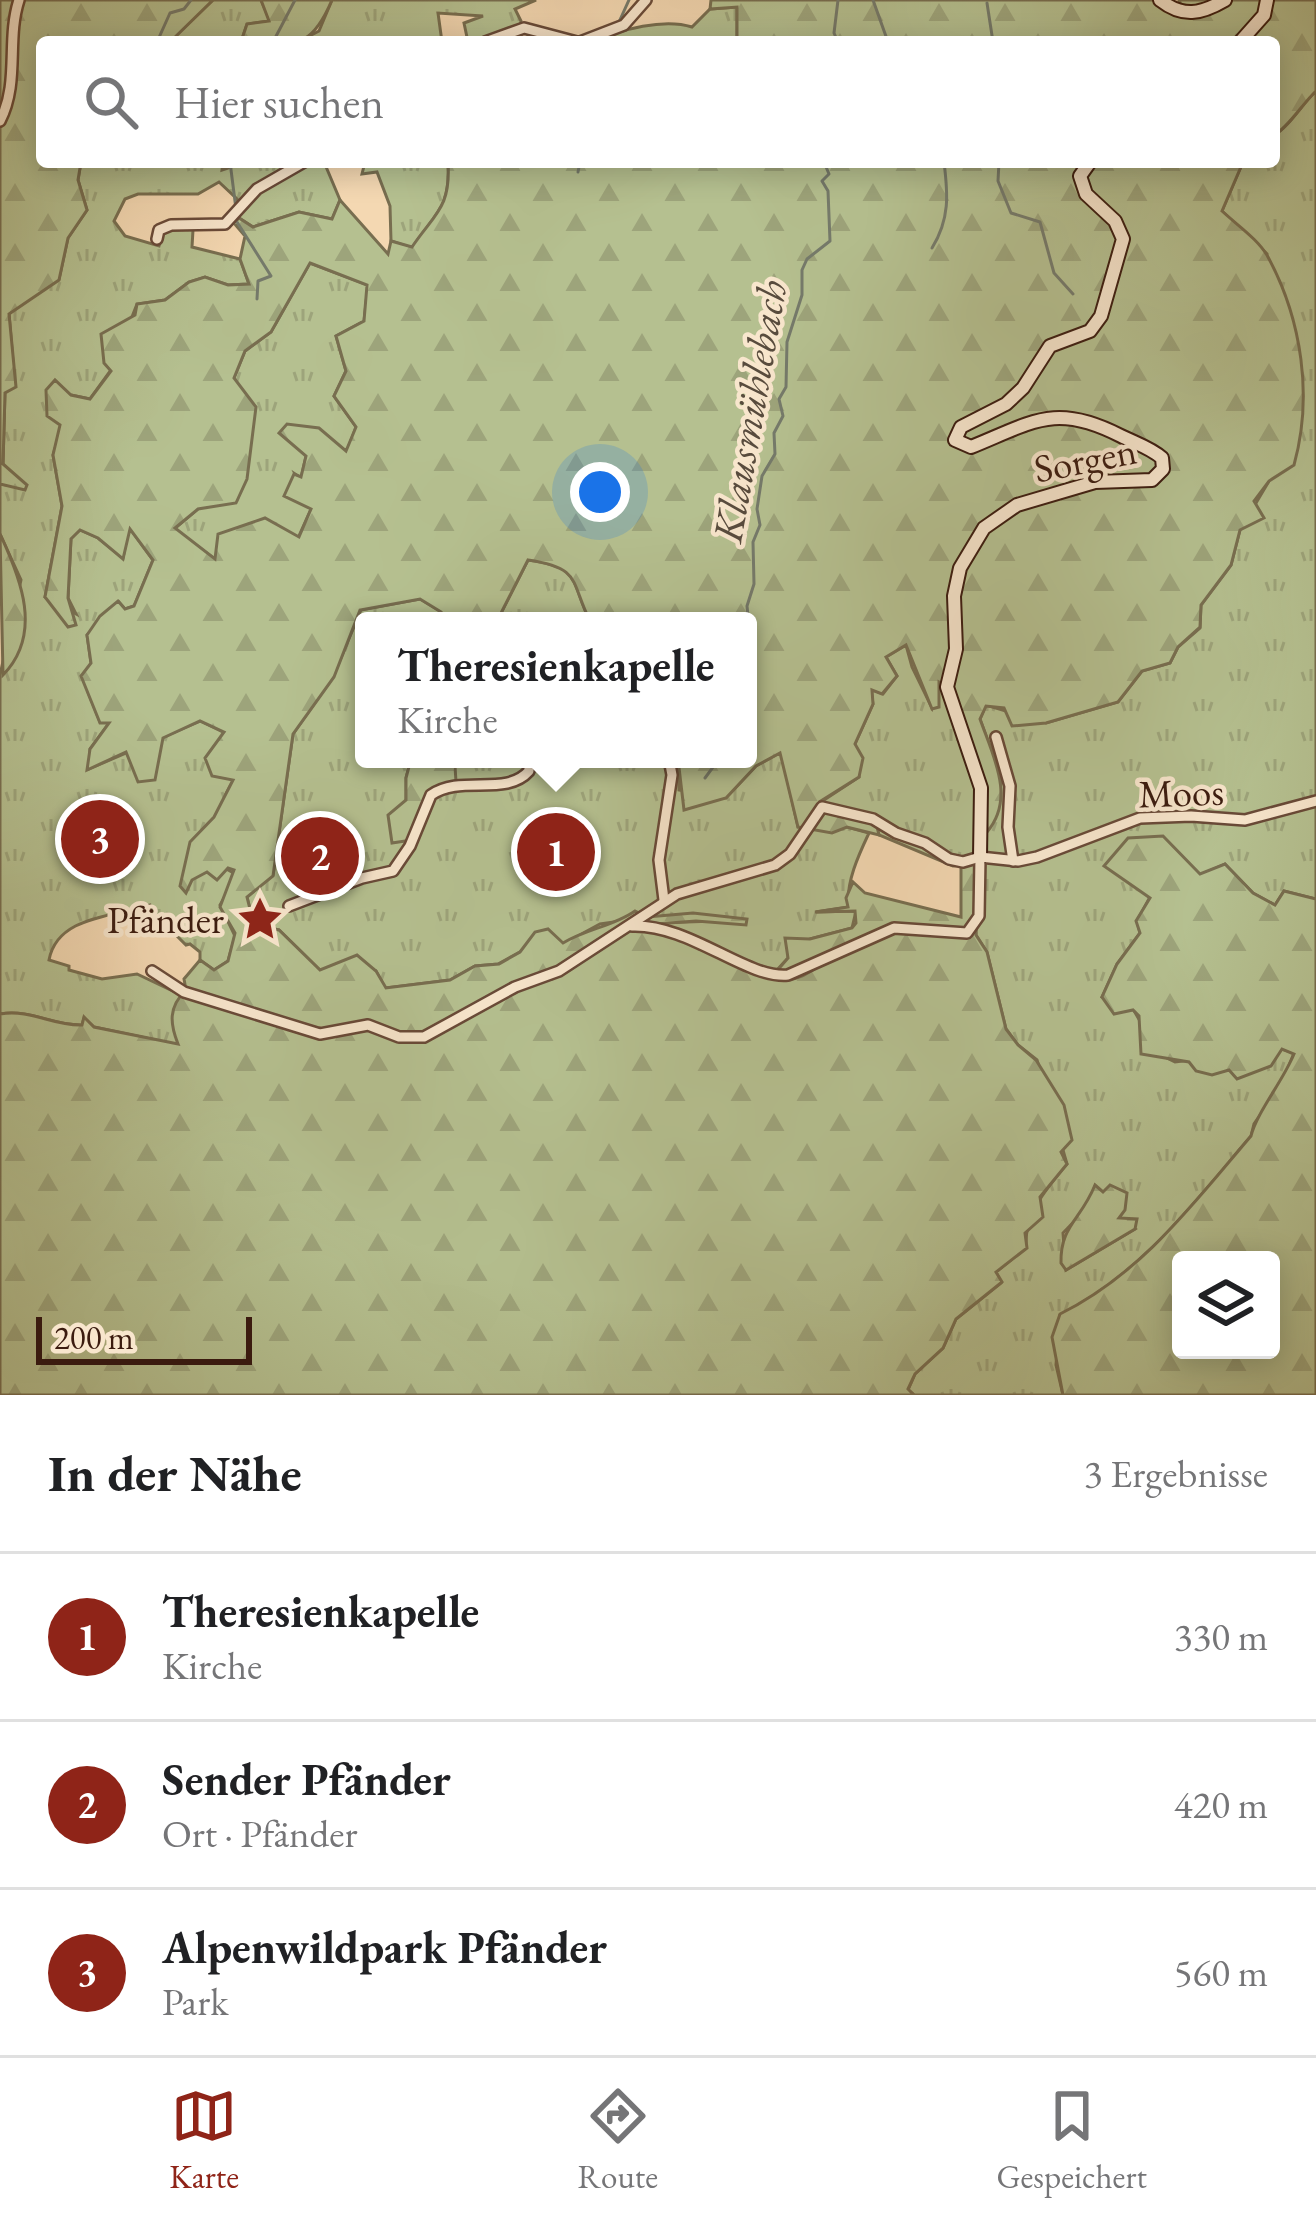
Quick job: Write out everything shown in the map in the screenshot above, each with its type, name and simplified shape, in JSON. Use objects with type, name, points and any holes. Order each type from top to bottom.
[{"type":"street","points":[[0,121],[11,87],[12,21],[19,0]]},
{"type":"street","points":[[594,36],[624,25],[646,0]]},
{"type":"street","points":[[1160,0],[1184,13],[1200,12],[1225,0]]},
{"type":"street","points":[[1245,36],[1267,10],[1267,0]]},
{"type":"street","points":[[502,36],[524,28],[555,36]]},
{"type":"street","points":[[157,239],[159,230],[171,225],[225,224],[257,189],[294,168]]},
{"type":"street","name":"Sorgen","points":[[980,857],[981,788],[947,687],[956,649],[956,586],[961,568],[984,528],[999,514],[1031,499],[1095,482],[1152,480],[1163,469],[1162,458],[1153,450],[1096,423],[1066,416],[1031,420],[971,447],[955,440],[961,427],[993,413],[1016,395],[1050,346],[1090,331],[1101,316],[1123,239],[1115,221],[1082,187],[1080,176],[1086,168]]},
{"type":"street","points":[[996,737],[1010,786],[1012,860]]},
{"type":"street","points":[[289,906],[362,878],[393,872],[431,795],[457,784],[517,782],[529,768]]},
{"type":"street","points":[[664,900],[658,860],[671,768]]},
{"type":"street","name":"Moos","points":[[980,857],[1037,857],[1140,818],[1245,820],[1316,801]]},
{"type":"street","points":[[152,971],[184,992],[320,1034],[368,1025],[400,1037],[424,1037],[515,987],[559,971],[604,939],[632,926],[664,900],[692,887],[775,865],[790,854],[818,809],[829,806],[873,819],[954,861],[980,857],[980,916],[968,933],[894,928],[788,975],[769,975],[692,938],[632,926]]},
{"type":"green space","points":[[0,0],[213,0],[176,36],[36,36],[36,168],[80,168],[78,180],[87,210],[68,238],[59,280],[9,314],[16,387],[5,393],[3,464],[27,485],[25,490],[0,484]]},
{"type":"green space","points":[[213,0],[261,0],[270,21],[247,24],[243,36],[175,36]]},
{"type":"green space","points":[[261,0],[332,0],[308,36],[243,36],[247,24],[269,21]]},
{"type":"green space","points":[[332,0],[536,0],[515,9],[521,21],[520,36],[467,36],[464,23],[483,16],[438,13],[441,36],[309,36],[319,31]]},
{"type":"green space","points":[[711,0],[1157,0],[1182,8],[1179,0],[1316,0],[1316,91],[1280,130],[1280,36],[737,36],[737,7],[710,9]]},
{"type":"green space","points":[[737,7],[737,36],[610,36],[643,26],[692,27],[710,9]]},
{"type":"green space","points":[[1316,91],[1316,899],[1284,891],[1275,905],[1253,893],[1225,864],[1150,897],[1137,921],[1140,933],[1117,964],[1102,997],[1133,1009],[1159,1054],[1175,1062],[1282,1049],[1294,1053],[1251,1136],[1186,1212],[1116,1279],[1060,1315],[1056,1365],[1063,1395],[914,1395],[908,1390],[915,1374],[943,1348],[956,1319],[1001,1283],[996,1272],[1026,1248],[1033,1213],[1067,1164],[1037,1060],[1006,1029],[987,952],[976,935],[975,864],[953,866],[879,835],[875,823],[839,816],[821,802],[859,777],[855,744],[873,704],[871,689],[883,694],[897,676],[886,657],[906,645],[932,708],[939,681],[951,688],[985,786],[987,830],[1002,780],[980,719],[986,705],[1046,723],[1118,702],[1142,671],[1170,663],[1178,647],[1200,628],[1201,605],[1231,565],[1240,530],[1269,481],[1267,254],[1222,211],[1240,168],[1280,168],[1280,130]],"holes":[[[1095,1186],[1118,1218],[1135,1229],[1066,1270],[1063,1233],[1086,1209]]]},
{"type":"green space","points":[[80,168],[327,168],[340,200],[332,219],[299,212],[253,227],[239,218],[237,199],[219,182],[198,194],[138,194],[125,199],[114,221],[125,236],[159,246],[163,231],[193,230],[192,247],[240,259],[249,284],[228,285],[205,277],[189,282],[165,300],[137,304],[111,370],[90,399],[71,395],[53,455],[62,506],[45,597],[76,614],[68,598],[71,538],[80,530],[123,558],[129,527],[153,560],[134,606],[125,609],[119,602],[87,635],[88,692],[100,722],[110,722],[90,749],[89,769],[200,721],[225,733],[234,779],[226,794],[221,866],[237,875],[220,905],[235,936],[228,961],[214,970],[200,960],[200,952],[162,921],[156,924],[150,905],[74,927],[54,946],[49,960],[102,979],[137,974],[181,995],[179,1045],[94,1027],[84,1018],[82,1025],[71,1025],[0,1014],[0,675],[21,580],[0,534],[0,484],[20,487],[3,464],[5,392],[15,386],[9,313],[59,279],[68,238],[87,210],[78,180]]},
{"type":"green space","points":[[364,168],[448,168],[444,200],[412,248],[391,241],[390,206],[377,172],[362,174]]},
{"type":"green space","points":[[448,168],[1240,168],[1222,211],[1264,251],[1289,307],[1303,386],[1294,465],[1269,481],[1254,501],[1264,518],[1240,530],[1231,565],[1201,605],[1200,627],[1178,647],[1170,663],[1142,671],[1118,702],[1046,723],[1012,726],[1004,708],[986,706],[980,719],[1001,791],[996,819],[987,832],[985,786],[951,689],[939,682],[939,707],[932,709],[906,645],[886,657],[897,676],[882,694],[872,690],[873,704],[855,744],[863,758],[859,777],[821,801],[840,816],[876,823],[879,835],[847,827],[832,833],[798,827],[780,753],[757,765],[757,612],[586,612],[566,572],[528,560],[502,612],[441,612],[420,599],[355,612],[334,677],[293,734],[273,876],[247,897],[254,925],[279,930],[320,970],[357,955],[376,971],[386,988],[450,980],[475,966],[499,964],[520,952],[535,932],[548,929],[563,943],[635,911],[647,917],[693,913],[747,919],[746,925],[655,924],[740,967],[787,980],[821,964],[775,973],[788,958],[785,938],[810,939],[856,923],[855,911],[815,912],[848,907],[846,898],[853,882],[865,893],[961,917],[961,866],[976,864],[976,935],[987,952],[1006,1029],[1036,1060],[1064,1105],[1072,1140],[1061,1152],[1067,1164],[1040,1197],[1043,1217],[1025,1233],[1027,1248],[996,1272],[1002,1282],[956,1319],[943,1348],[915,1374],[908,1389],[914,1395],[0,1395],[0,1014],[82,1025],[84,1017],[94,1027],[178,1044],[172,1016],[186,990],[184,979],[200,960],[214,970],[228,961],[235,933],[220,907],[234,870],[228,868],[217,880],[207,872],[192,880],[186,893],[180,886],[190,842],[214,817],[233,780],[212,776],[205,758],[224,732],[200,721],[163,738],[155,780],[138,782],[126,752],[87,770],[90,749],[109,723],[100,723],[81,676],[91,663],[87,635],[118,601],[125,609],[134,606],[153,560],[130,529],[123,559],[80,530],[71,539],[68,598],[76,625],[68,627],[45,597],[62,506],[53,455],[60,425],[47,416],[46,390],[55,380],[71,395],[90,399],[111,371],[104,363],[101,334],[135,315],[137,304],[165,300],[189,282],[205,277],[228,285],[249,284],[240,259],[245,236],[234,223],[239,218],[253,227],[299,212],[332,219],[340,200],[388,254],[391,241],[412,247],[440,209]],"holes":[[[310,263],[367,285],[364,321],[336,336],[346,371],[334,396],[356,427],[346,451],[319,428],[287,424],[279,433],[306,456],[301,477],[294,474],[284,496],[311,509],[299,537],[265,518],[218,534],[215,559],[175,528],[198,509],[236,503],[247,479],[256,407],[234,378],[245,351],[271,332]]]},
{"type":"green space","points":[[310,263],[368,285],[364,321],[336,336],[346,371],[334,396],[356,427],[347,451],[306,456],[301,478],[295,474],[311,509],[298,538],[216,560],[174,529],[198,509],[245,351],[271,332]]},
{"type":"green space","points":[[0,534],[21,588],[25,624],[15,659],[3,675]]},
{"type":"green space","points":[[528,560],[566,572],[586,612],[502,612]]},
{"type":"green space","points":[[420,599],[442,612],[360,612]]},
{"type":"green space","points":[[355,624],[355,768],[409,768],[406,800],[393,842],[412,840],[418,811],[454,768],[678,768],[679,790],[726,798],[757,765],[781,752],[798,827],[847,827],[869,833],[851,879],[849,907],[816,912],[856,911],[852,928],[789,949],[788,958],[776,971],[825,963],[786,979],[753,971],[655,923],[747,920],[600,924],[563,944],[520,952],[498,964],[475,966],[450,980],[385,988],[376,971],[320,970],[279,930],[254,925],[247,897],[273,875],[293,734],[333,677]]},
{"type":"green space","points":[[409,768],[455,768],[456,782],[437,790],[424,803],[412,840],[392,843],[388,815],[406,800]]},
{"type":"green space","points":[[679,768],[754,768],[726,798],[684,810]]},
{"type":"green space","points":[[1163,836],[1200,874],[1225,864],[1253,893],[1275,905],[1284,891],[1316,899],[1316,1395],[1063,1395],[1052,1337],[1060,1314],[1116,1279],[1186,1212],[1251,1136],[1294,1054],[1282,1049],[1271,1066],[1237,1079],[1229,1070],[1212,1075],[1196,1071],[1189,1062],[1141,1054],[1139,1016],[1133,1010],[1114,1014],[1102,997],[1117,964],[1140,933],[1136,921],[1150,898],[1104,866],[1128,838]]},
{"type":"green space","points":[[1095,1185],[1103,1192],[1110,1185],[1127,1193],[1119,1218],[1137,1219],[1135,1229],[1066,1270],[1061,1263],[1064,1240]]},
{"type":"waterway","points":[[160,36],[170,13],[184,9],[191,0]]},
{"type":"waterway","points":[[276,36],[295,0]]},
{"type":"waterway","points":[[619,22],[629,0]]},
{"type":"waterway","name":"Klausmühlebach","points":[[835,36],[838,0]]},
{"type":"waterway","name":"Klausmühlebach","points":[[873,0],[886,36]]},
{"type":"waterway","points":[[987,3],[992,36]]},
{"type":"waterway","points":[[231,168],[236,209]]},
{"type":"waterway","points":[[578,172],[579,168]]},
{"type":"waterway","name":"Klausmühlebach","points":[[748,612],[762,476],[775,454],[774,433],[783,416],[779,399],[786,387],[787,342],[802,295],[802,270],[807,259],[830,241],[828,191],[822,181],[829,174],[826,168]]},
{"type":"waterway","name":"Klausmühlebach","points":[[932,248],[946,206],[945,168]]},
{"type":"waterway","points":[[999,168],[998,181],[1011,213],[1040,222],[1054,273],[1073,294]]},
{"type":"waterway","points":[[237,222],[271,276],[258,281],[257,299]]},
{"type":"waterway","name":"Klausmühlebach","points":[[705,778],[712,768]]},
{"type":"place","name":"Alpenwildpark Pfänder","points":[[100,839]]},
{"type":"place","name":"Theresienkapelle","points":[[556,852]]},
{"type":"place","name":"Sender Pfänder","points":[[320,856]]},
{"type":"place","name":"Pfänder","points":[[260,919]]}]
